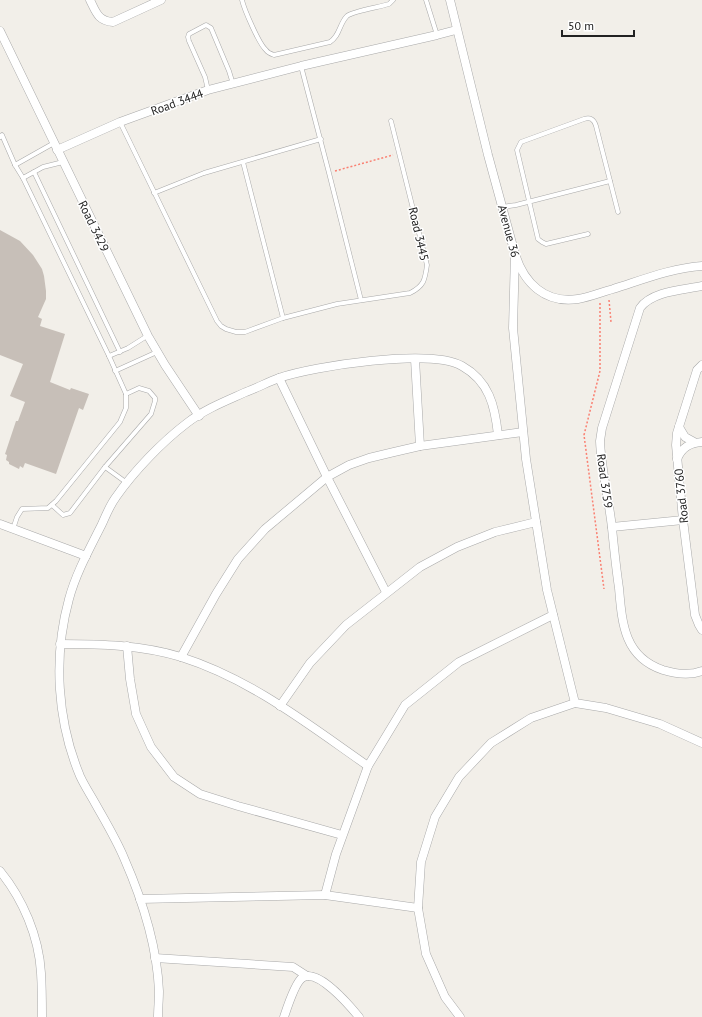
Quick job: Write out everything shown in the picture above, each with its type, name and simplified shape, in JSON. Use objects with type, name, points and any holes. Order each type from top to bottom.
[{"type":"street","points":[[90,0],[100,18],[106,22],[113,22],[162,0]]},
{"type":"street","name":"Avenue 36","points":[[450,0],[456,30],[515,254],[519,266],[529,282],[539,291],[553,297],[576,299],[678,270],[702,266]]},
{"type":"street","name":"Road 3444","points":[[55,147],[208,90],[301,66],[456,30]]},
{"type":"street","name":"Road 3429","points":[[0,31],[148,336],[199,416]]},
{"type":"street","points":[[515,254],[513,328],[526,459],[547,590],[575,703]]},
{"type":"street","name":"Road 3759","points":[[702,286],[654,296],[643,303],[600,435],[600,446],[612,527],[622,624],[628,640],[632,647],[644,660],[660,669],[684,674],[702,672]]},
{"type":"street","points":[[158,1017],[159,991],[155,958],[140,899],[123,856],[81,777],[66,734],[60,690],[60,644],[69,599],[86,556],[115,498],[146,460],[188,422],[216,406],[279,378],[346,364],[415,359],[444,360],[460,365],[474,375],[486,388],[493,404],[498,435]]},
{"type":"street","points":[[415,359],[420,446]]},
{"type":"street","name":"Road 3760","points":[[702,365],[697,370],[676,438],[683,520],[695,615],[702,630]]},
{"type":"street","points":[[279,378],[327,477],[386,592]]},
{"type":"street","points":[[679,427],[685,437],[698,442]]},
{"type":"street","points":[[181,657],[216,594],[238,559],[265,529],[327,477],[349,465],[369,458],[420,446],[524,432]]},
{"type":"street","points":[[677,459],[682,450],[690,444],[698,442]]},
{"type":"street","points":[[612,527],[683,520]]},
{"type":"street","points":[[280,706],[310,663],[346,625],[386,592],[420,567],[456,547],[495,532],[536,522]]},
{"type":"street","points":[[0,524],[86,556]]},
{"type":"street","points":[[325,895],[342,835],[368,766],[405,705],[458,662],[554,615]]},
{"type":"street","points":[[60,644],[127,646],[154,650],[181,657],[217,670],[251,687],[368,766]]},
{"type":"street","points":[[127,646],[130,679],[136,714],[151,747],[174,777],[200,794],[342,835]]},
{"type":"street","points":[[460,1017],[445,997],[426,954],[418,908],[421,862],[435,817],[459,777],[491,743],[517,726],[530,718],[575,703],[606,708],[660,724],[702,744]]},
{"type":"street","points":[[0,871],[8,881],[24,910],[35,940],[41,973],[42,1017]]},
{"type":"street","points":[[140,899],[325,895],[418,908]]},
{"type":"street","points":[[155,958],[293,967],[307,976]]},
{"type":"street","points":[[284,1017],[298,982],[303,977],[307,976],[315,976],[343,997],[359,1017]]},
{"type":"lane","points":[[242,0],[244,8],[263,48],[270,54],[274,54],[330,42],[336,37],[343,20],[350,14],[389,4],[394,0]]},
{"type":"lane","points":[[426,0],[437,35]]},
{"type":"lane","points":[[208,90],[188,36],[206,25],[211,28],[233,84]]},
{"type":"lane","points":[[301,66],[321,139],[361,300]]},
{"type":"lane","points":[[588,234],[546,244],[538,239],[517,150],[521,142],[588,117],[592,118],[595,121],[618,212]]},
{"type":"lane","name":"Road 3445","points":[[120,122],[217,321],[226,329],[236,332],[245,332],[283,318],[361,300],[410,293],[419,289],[426,275],[427,265],[391,121]]},
{"type":"lane","points":[[1,134],[126,394],[126,408],[120,422],[52,505],[44,508],[22,508],[19,511],[12,529]]},
{"type":"lane","points":[[154,193],[204,173],[321,139]]},
{"type":"lane","points":[[15,165],[55,147]]},
{"type":"lane","points":[[23,178],[43,167],[63,162]]},
{"type":"lane","points":[[243,162],[283,318]]},
{"type":"lane","points":[[34,172],[120,352]]},
{"type":"lane","points":[[502,207],[530,202],[610,181]]},
{"type":"lane","points":[[109,356],[120,352],[148,336]]},
{"type":"lane","points":[[115,371],[157,352]]},
{"type":"lane","points":[[52,505],[63,516],[70,513],[105,467],[151,414],[154,408],[155,398],[145,389],[135,389],[126,394]]},
{"type":"lane","points":[[105,467],[127,483]]},
{"type":"path","points":[[329,173],[399,153]]},
{"type":"path","points":[[608,290],[611,322]]},
{"type":"building","points":[[0,230],[20,241],[33,255],[42,269],[46,299],[38,317],[42,319],[40,326],[65,334],[50,382],[70,390],[71,388],[89,394],[83,410],[79,408],[56,474],[25,463],[23,468],[20,466],[19,469],[9,464],[6,460],[7,455],[5,454],[16,421],[18,421],[25,402],[10,396],[23,364],[0,355]]}]
